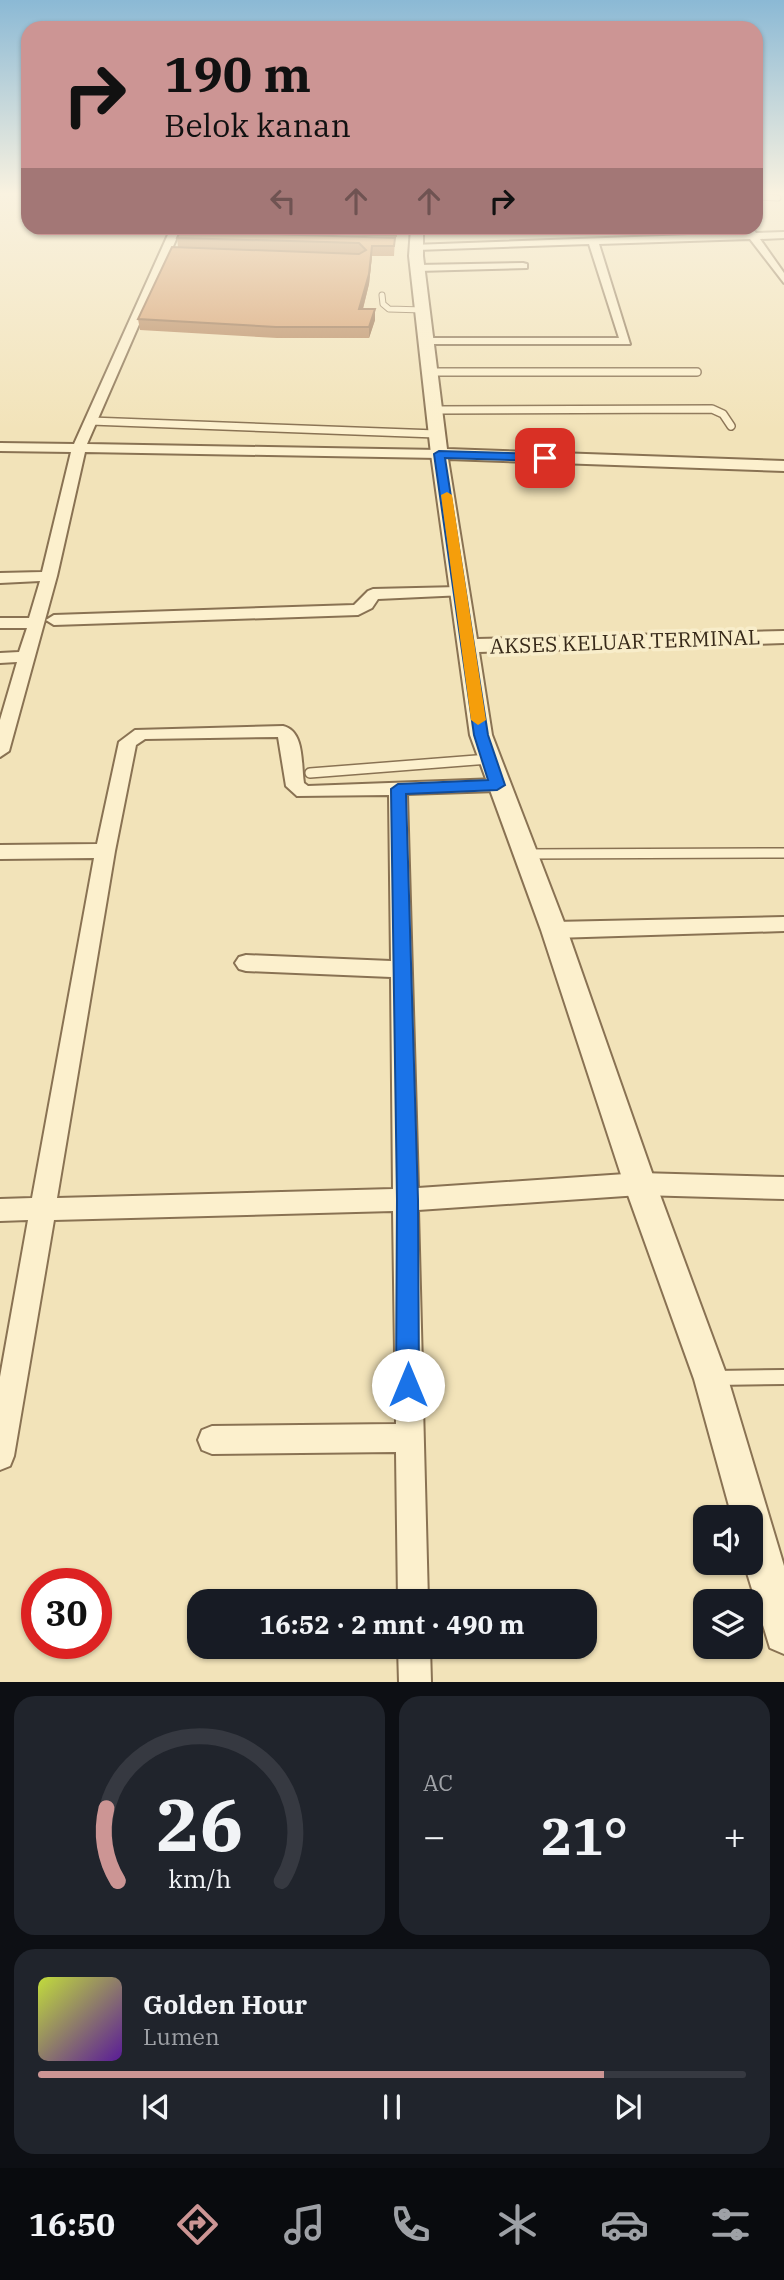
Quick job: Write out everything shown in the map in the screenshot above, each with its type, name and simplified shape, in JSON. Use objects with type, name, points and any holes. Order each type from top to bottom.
[{"type":"street","points":[[0,751],[49,576],[79,448],[156,273]]},
{"type":"street","points":[[419,273],[436,435],[481,735],[554,930],[640,1184],[710,1378],[747,1505]]},
{"type":"street","points":[[426,341],[626,342],[603,273]]},
{"type":"street","points":[[0,447],[439,454],[784,466]]},
{"type":"street","points":[[0,578],[49,576]]},
{"type":"street","points":[[54,620],[358,610],[364,608],[373,594],[459,592]]},
{"type":"street","points":[[0,624],[36,623]]},
{"type":"street","name":"AKSES KELUAR TERMINAL","points":[[466,646],[784,637]]},
{"type":"street","points":[[0,658],[26,657]]},
{"type":"street","points":[[0,1456],[104,851],[128,742],[141,734],[283,731],[289,737],[298,790],[398,789],[493,772]]},
{"type":"street","points":[[398,789],[413,1589]]},
{"type":"street","points":[[0,852],[104,851]]},
{"type":"street","points":[[554,930],[784,924]]},
{"type":"street","points":[[246,963],[403,969]]},
{"type":"street","points":[[0,1210],[407,1200],[640,1184],[784,1188]]},
{"type":"street","points":[[212,1440],[408,1438]]},
{"type":"street","points":[[763,1560],[784,1634]]},
{"type":"street","points":[[414,1659],[415,1682]]},
{"type":"lane","points":[[383,295],[383,304],[389,309],[423,310]]},
{"type":"lane","points":[[429,372],[697,372]]},
{"type":"lane","points":[[434,410],[712,409],[723,414],[731,426]]},
{"type":"lane","points":[[91,421],[436,435]]},
{"type":"lane","points":[[310,773],[493,772]]},
{"type":"lane","points":[[524,854],[784,853]]},
{"type":"lane","points":[[710,1378],[784,1377]]},
{"type":"building","points":[[159,273],[369,273],[359,309],[375,309],[369,327],[276,327],[138,319]]},
{"type":"slow traffic","points":[[447,495],[478,720]]},
{"type":"route","points":[[408,1385],[407,1200],[398,789],[497,785],[481,735],[439,454],[545,458]]}]
